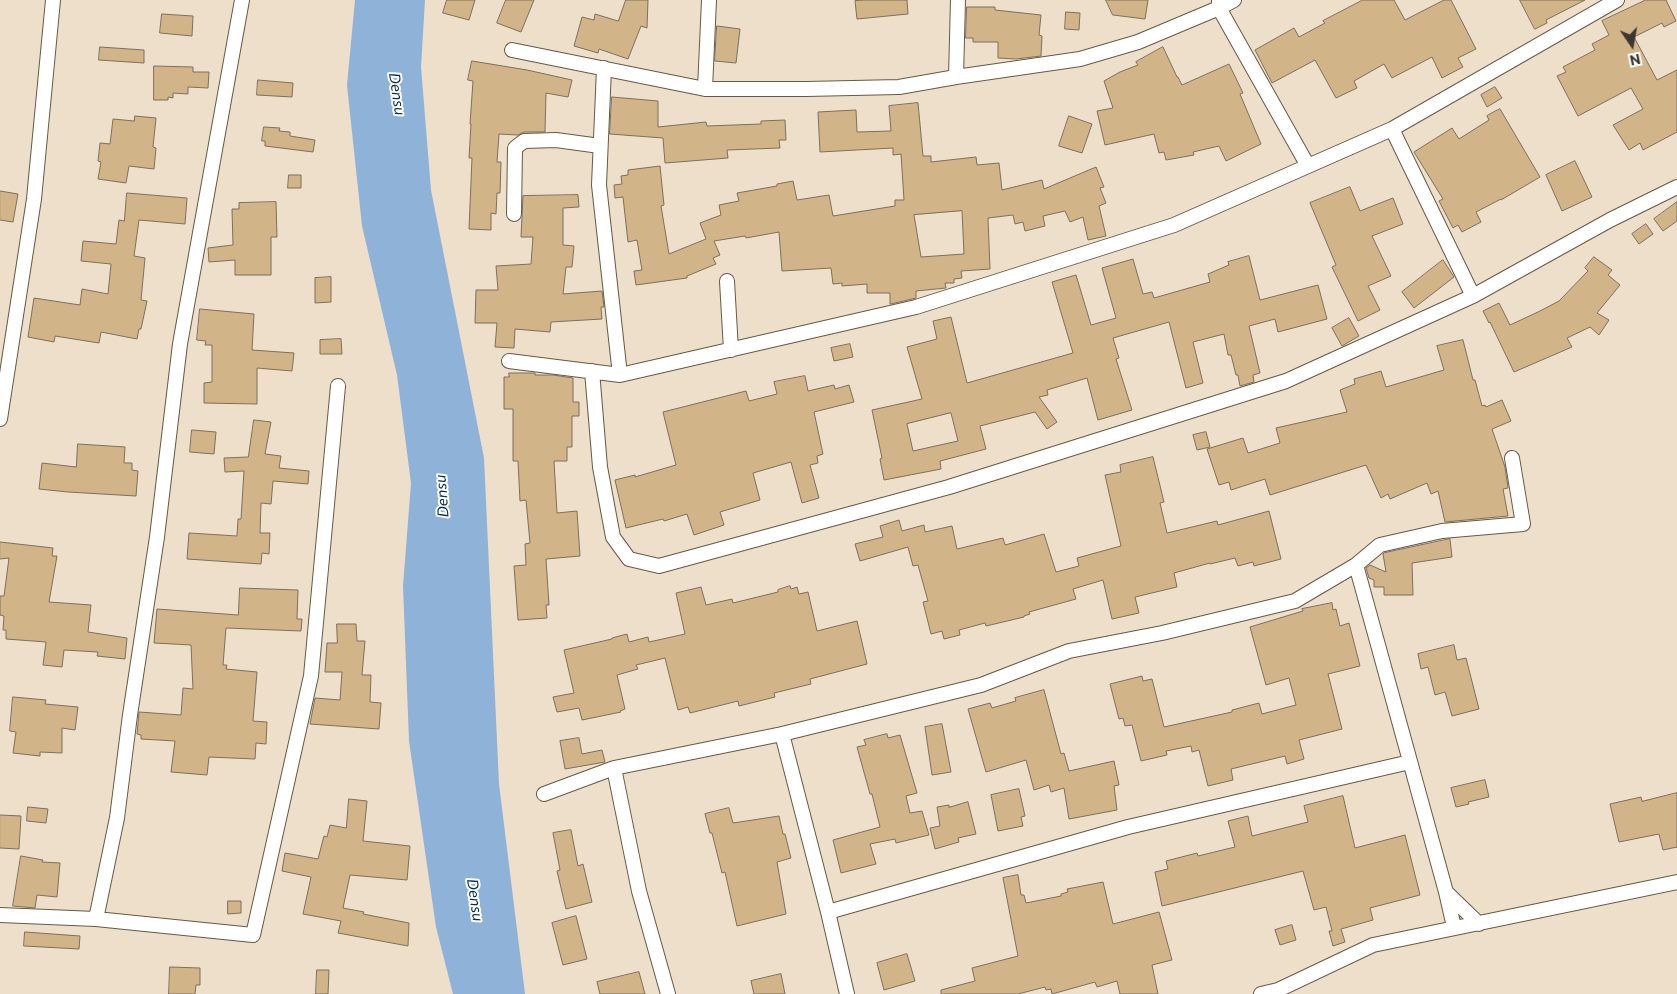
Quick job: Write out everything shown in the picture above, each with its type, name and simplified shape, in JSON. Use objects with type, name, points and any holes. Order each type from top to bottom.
[{"type":"street","points":[[0,419],[34,199],[54,0]]},
{"type":"street","points":[[96,918],[117,818],[130,715],[157,537],[180,344],[242,0]]},
{"type":"street","points":[[704,89],[709,0]]},
{"type":"street","points":[[956,77],[958,0]]},
{"type":"street","points":[[512,50],[704,89],[898,87],[1080,59],[1138,42],[1219,4],[1234,0]]},
{"type":"street","points":[[510,361],[620,375],[916,307],[1071,259],[1174,225],[1392,129],[1617,0]]},
{"type":"street","points":[[1219,4],[1308,166]]},
{"type":"street","points":[[604,68],[600,146],[600,194],[620,375]]},
{"type":"street","points":[[1392,129],[1473,296]]},
{"type":"street","points":[[514,214],[515,148],[524,141],[556,140],[600,146]]},
{"type":"street","points":[[592,371],[600,467],[613,537],[629,559],[659,566],[949,487],[1286,381],[1473,296],[1610,220],[1677,187]]},
{"type":"street","points":[[727,281],[731,350]]},
{"type":"street","points":[[0,915],[96,918],[253,936],[311,676],[338,386]]},
{"type":"street","points":[[544,794],[614,768],[782,734],[981,685],[1069,651],[1162,633],[1295,600],[1356,565],[1380,545],[1442,531],[1522,524],[1512,458]]},
{"type":"street","points":[[1356,565],[1454,927]]},
{"type":"street","points":[[782,734],[847,994]]},
{"type":"street","points":[[828,912],[1128,827],[1410,762]]},
{"type":"street","points":[[614,768],[639,891],[668,994]]},
{"type":"street","points":[[1261,994],[1278,992],[1373,945],[1677,882]]},
{"type":"street","points":[[1446,892],[1479,924]]},
{"type":"water","name":"Densu","points":[[355,0],[425,0],[421,67],[431,190],[484,458],[499,784],[525,994],[453,994],[436,927],[409,741],[403,586],[411,483],[397,375],[362,226],[347,85]]},
{"type":"building","points":[[447,0],[475,0],[469,20],[443,13]]},
{"type":"building","points":[[506,0],[534,0],[521,32],[497,23]]},
{"type":"building","points":[[626,0],[648,0],[647,28],[641,26],[628,59],[599,49],[598,53],[574,46],[582,17],[594,20],[595,14],[618,21]]},
{"type":"building","points":[[907,0],[908,14],[857,19],[855,1]]},
{"type":"building","points":[[1106,0],[1148,0],[1145,19],[1113,15]]},
{"type":"building","points":[[1363,0],[1394,0],[1405,20],[1444,0],[1451,0],[1476,49],[1458,58],[1463,67],[1442,78],[1432,57],[1392,78],[1384,64],[1354,81],[1357,88],[1336,98],[1315,60],[1272,83],[1255,50],[1294,28],[1299,37],[1325,23],[1323,21]]},
{"type":"building","points":[[1520,0],[1585,0],[1546,20],[1547,23],[1535,29]]},
{"type":"building","points":[[1646,0],[1666,0],[1676,21],[1664,27],[1662,23],[1634,37],[1657,80],[1677,70],[1677,132],[1643,150],[1640,143],[1629,150],[1613,125],[1643,109],[1631,88],[1578,116],[1557,76],[1566,72],[1563,67],[1595,50],[1592,44],[1609,35],[1602,21]]},
{"type":"building","points":[[967,7],[995,7],[995,10],[1041,15],[1039,35],[1042,36],[1041,56],[1016,59],[998,58],[998,42],[973,42],[973,38],[966,38]]},
{"type":"building","points":[[1066,12],[1080,13],[1079,30],[1065,29]]},
{"type":"building","points":[[162,14],[193,16],[192,36],[160,33]]},
{"type":"building","points":[[717,26],[740,29],[736,63],[715,61]]},
{"type":"building","points":[[100,47],[144,50],[144,63],[99,60]]},
{"type":"building","points":[[1163,47],[1182,85],[1229,64],[1243,93],[1240,94],[1261,144],[1226,161],[1219,146],[1193,152],[1194,155],[1166,160],[1164,152],[1159,153],[1154,134],[1105,145],[1097,111],[1113,108],[1104,81],[1138,65],[1136,62]]},
{"type":"building","points":[[472,61],[572,80],[568,97],[546,93],[545,132],[524,132],[518,135],[499,134],[497,162],[501,162],[500,193],[497,193],[496,214],[491,213],[491,230],[469,229],[472,158],[469,158],[473,81],[468,80]]},
{"type":"building","points":[[154,66],[193,67],[193,72],[209,72],[208,88],[188,87],[188,94],[173,93],[173,98],[168,97],[168,100],[154,100]]},
{"type":"building","points":[[258,80],[293,83],[292,97],[257,95]]},
{"type":"building","points":[[1495,87],[1502,98],[1487,107],[1481,95]]},
{"type":"building","points":[[612,97],[658,101],[658,127],[706,122],[707,126],[761,124],[761,121],[785,120],[786,140],[779,140],[780,148],[727,150],[728,158],[665,163],[663,138],[610,134]]},
{"type":"building","points":[[918,103],[923,156],[931,156],[931,162],[976,157],[977,165],[999,163],[1002,190],[1042,180],[1044,189],[1096,167],[1104,187],[1100,188],[1106,203],[1099,206],[1106,236],[1088,240],[1083,217],[1070,222],[1065,211],[1043,216],[1045,226],[1025,231],[1023,222],[1015,224],[1013,215],[988,218],[990,269],[961,271],[962,278],[954,279],[954,283],[945,283],[946,288],[916,291],[916,298],[891,304],[890,293],[867,293],[867,284],[842,286],[842,283],[833,284],[831,268],[782,271],[779,232],[714,241],[720,255],[713,258],[716,264],[687,276],[687,278],[636,285],[634,271],[642,270],[637,240],[628,242],[623,197],[615,198],[614,185],[622,184],[621,176],[628,175],[628,170],[660,166],[664,205],[661,206],[669,254],[706,239],[700,223],[721,215],[719,205],[739,201],[737,193],[777,186],[777,184],[793,181],[797,200],[829,195],[833,216],[895,206],[895,200],[904,200],[901,154],[893,155],[893,148],[820,152],[818,112],[856,110],[857,132],[891,131],[889,106]],"holes":[[[962,211],[964,254],[921,257],[914,215]]]},
{"type":"building","points":[[1500,109],[1540,177],[1476,212],[1481,222],[1462,232],[1458,225],[1453,228],[1439,201],[1443,199],[1414,152],[1452,128],[1459,139],[1489,120],[1487,116]]},
{"type":"building","points":[[135,116],[156,118],[153,147],[156,148],[154,169],[129,166],[126,183],[98,179],[101,162],[98,161],[100,143],[110,144],[113,119],[134,121]]},
{"type":"building","points":[[1069,116],[1092,124],[1082,153],[1059,146]]},
{"type":"building","points":[[264,127],[280,128],[279,131],[290,132],[290,136],[315,140],[313,152],[265,146],[265,141],[262,141]]},
{"type":"building","points":[[1575,161],[1592,197],[1562,211],[1546,175]]},
{"type":"building","points":[[289,175],[301,175],[301,188],[288,188]]},
{"type":"building","points":[[1350,187],[1360,211],[1393,198],[1403,224],[1372,236],[1391,276],[1368,286],[1380,310],[1358,321],[1332,267],[1336,265],[1310,203]]},
{"type":"building","points":[[0,191],[18,194],[13,222],[0,220]]},
{"type":"building","points":[[127,193],[187,198],[185,224],[139,220],[134,256],[145,258],[141,300],[147,301],[137,339],[101,332],[99,343],[55,336],[54,342],[28,337],[34,298],[80,305],[82,289],[108,294],[111,264],[81,261],[83,241],[116,244],[119,220],[124,221]]},
{"type":"building","points":[[578,195],[579,207],[563,208],[563,245],[574,246],[572,267],[566,267],[563,294],[602,291],[604,307],[601,307],[602,319],[551,322],[550,332],[515,329],[514,348],[495,347],[497,323],[475,323],[476,290],[498,290],[496,266],[531,264],[533,237],[521,237],[523,196]]},
{"type":"building","points":[[276,202],[277,237],[271,237],[271,275],[235,275],[235,260],[209,262],[208,248],[233,245],[232,209],[239,209],[239,203]]},
{"type":"building","points":[[1677,202],[1677,221],[1663,231],[1654,219]]},
{"type":"building","points":[[1646,224],[1653,234],[1639,244],[1632,234]]},
{"type":"building","points":[[1249,256],[1260,300],[1318,285],[1327,319],[1278,332],[1275,319],[1249,326],[1260,373],[1253,375],[1254,382],[1240,386],[1231,355],[1228,355],[1224,334],[1193,342],[1203,383],[1186,388],[1169,322],[1113,338],[1119,358],[1116,359],[1132,410],[1098,420],[1087,378],[1047,390],[1048,395],[1039,397],[1057,422],[1047,429],[1035,412],[980,426],[986,449],[940,461],[941,469],[884,480],[880,459],[882,458],[872,410],[922,399],[907,347],[937,339],[933,321],[951,317],[967,383],[1073,353],[1052,282],[1076,275],[1091,325],[1116,318],[1102,268],[1133,259],[1143,294],[1152,292],[1154,298],[1210,282],[1208,274],[1229,265],[1228,262]],"holes":[[[951,413],[958,441],[913,451],[907,424]]]},
{"type":"building","points":[[1594,257],[1612,270],[1608,275],[1620,285],[1597,313],[1609,320],[1599,335],[1590,327],[1567,338],[1572,347],[1514,372],[1483,311],[1499,303],[1510,325],[1538,312],[1559,301],[1588,271],[1585,268]]},
{"type":"building","points":[[1443,260],[1454,277],[1414,308],[1402,292]]},
{"type":"building","points":[[331,277],[331,302],[315,303],[315,278]]},
{"type":"building","points":[[200,309],[254,314],[252,350],[294,353],[292,371],[257,368],[257,404],[204,403],[204,383],[212,382],[212,345],[205,345],[206,341],[197,340]]},
{"type":"building","points":[[1349,318],[1359,336],[1342,346],[1332,328]]},
{"type":"building","points":[[341,339],[342,354],[320,354],[320,340]]},
{"type":"building","points":[[1463,340],[1482,406],[1485,405],[1486,407],[1502,400],[1511,421],[1492,429],[1505,467],[1508,488],[1503,489],[1508,516],[1445,522],[1438,491],[1431,494],[1427,483],[1390,499],[1388,494],[1381,498],[1366,465],[1270,495],[1265,479],[1231,490],[1229,482],[1219,485],[1207,449],[1243,438],[1248,453],[1280,443],[1276,428],[1347,412],[1340,390],[1355,384],[1354,379],[1381,371],[1386,387],[1444,370],[1437,346]]},
{"type":"building","points":[[850,344],[853,357],[834,361],[831,348]]},
{"type":"building","points":[[509,373],[535,373],[535,375],[573,378],[573,402],[579,402],[579,416],[572,416],[572,447],[567,447],[567,461],[554,461],[557,513],[577,511],[580,556],[546,559],[549,605],[546,605],[547,618],[518,620],[514,566],[526,565],[525,544],[530,543],[526,500],[520,501],[518,461],[513,461],[513,409],[504,409],[504,377],[509,377]]},
{"type":"building","points":[[805,376],[808,391],[834,385],[835,389],[849,385],[854,402],[814,412],[823,454],[817,456],[818,463],[810,465],[819,498],[802,503],[791,462],[753,473],[760,500],[720,512],[724,525],[694,535],[687,514],[664,521],[663,519],[626,528],[615,480],[635,475],[635,477],[676,465],[663,412],[746,391],[749,401],[777,394],[774,382]]},
{"type":"building","points":[[254,420],[271,422],[265,454],[281,456],[279,468],[309,471],[308,484],[273,481],[271,504],[261,503],[260,533],[270,533],[269,554],[262,553],[261,564],[187,559],[189,533],[237,536],[238,519],[241,519],[244,471],[225,472],[224,458],[248,457]]},
{"type":"building","points":[[192,430],[216,432],[214,454],[190,452]]},
{"type":"building","points":[[1206,432],[1210,447],[1197,450],[1193,435]]},
{"type":"building","points":[[78,444],[125,447],[124,463],[132,463],[132,470],[138,471],[136,496],[39,489],[42,463],[76,467]]},
{"type":"building","points":[[1153,457],[1164,502],[1160,503],[1167,533],[1217,521],[1218,525],[1269,511],[1281,559],[1254,566],[1253,562],[1238,566],[1235,558],[1174,573],[1177,587],[1135,597],[1139,613],[1112,619],[1103,580],[1073,589],[1076,599],[1029,612],[1030,614],[1024,617],[986,626],[985,623],[959,630],[960,635],[944,639],[942,631],[931,634],[923,602],[928,601],[918,565],[913,566],[908,547],[860,561],[855,544],[883,537],[880,526],[899,520],[902,531],[924,525],[925,532],[952,526],[957,549],[1003,538],[1005,545],[1044,534],[1056,572],[1079,566],[1077,558],[1121,546],[1105,475],[1121,472],[1120,465]]},
{"type":"building","points":[[1450,539],[1452,557],[1412,563],[1413,595],[1384,595],[1384,587],[1374,587],[1374,580],[1369,578],[1366,568],[1370,565],[1386,572],[1384,553]]},
{"type":"building","points":[[0,542],[53,548],[52,556],[57,556],[49,602],[91,605],[88,632],[127,638],[125,659],[97,656],[98,652],[64,650],[62,667],[43,665],[46,642],[6,639],[6,630],[3,630],[4,616],[0,615],[0,596],[4,596],[9,558],[0,559]]},
{"type":"building","points":[[790,586],[791,589],[797,587],[799,594],[808,592],[817,631],[857,621],[867,664],[810,679],[811,684],[774,693],[775,697],[739,706],[738,701],[690,713],[688,707],[678,710],[665,658],[636,665],[638,669],[617,675],[625,709],[621,712],[582,720],[579,708],[557,712],[553,697],[574,693],[564,650],[627,634],[629,642],[648,637],[649,642],[685,634],[676,593],[701,587],[706,605],[732,599],[733,603],[778,592],[778,590]]},
{"type":"building","points":[[240,588],[298,590],[297,619],[302,619],[301,631],[226,628],[223,665],[227,665],[226,669],[257,672],[253,721],[267,722],[266,744],[256,743],[255,759],[209,757],[207,775],[171,772],[175,741],[141,739],[141,735],[137,734],[139,712],[181,715],[183,688],[193,689],[191,645],[154,643],[157,609],[238,615]]},
{"type":"building","points":[[1332,603],[1333,610],[1336,609],[1340,626],[1349,623],[1360,666],[1328,674],[1342,729],[1299,740],[1304,759],[1287,764],[1285,756],[1231,769],[1233,780],[1208,786],[1199,750],[1192,752],[1191,746],[1166,751],[1167,755],[1141,761],[1132,725],[1125,726],[1123,718],[1119,719],[1110,684],[1142,676],[1143,681],[1152,679],[1164,727],[1232,712],[1232,710],[1259,703],[1262,714],[1296,705],[1289,678],[1266,685],[1250,627],[1303,611],[1302,609]]},
{"type":"building","points":[[337,624],[356,624],[357,641],[365,641],[362,675],[371,675],[370,702],[381,703],[379,729],[310,724],[315,698],[340,700],[342,672],[325,672],[327,643],[337,643]]},
{"type":"building","points":[[1454,645],[1457,660],[1466,658],[1479,709],[1452,716],[1445,692],[1435,695],[1428,667],[1421,669],[1418,654]]},
{"type":"building","points":[[1044,690],[1061,754],[1064,753],[1069,771],[1114,761],[1119,785],[1114,786],[1117,810],[1069,819],[1064,788],[1051,792],[1049,785],[1034,790],[1026,760],[986,772],[968,709],[990,703],[992,708],[1016,701],[1015,698]]},
{"type":"building","points":[[13,697],[46,700],[45,704],[78,707],[75,730],[62,728],[62,753],[40,752],[40,756],[13,753],[16,732],[10,731]]},
{"type":"building","points":[[942,724],[951,772],[932,775],[925,727]]},
{"type":"building","points":[[887,734],[888,738],[900,735],[917,793],[906,796],[910,813],[922,811],[929,835],[896,843],[895,839],[870,844],[876,864],[841,873],[833,840],[880,827],[857,747],[866,745],[864,740]]},
{"type":"building","points":[[579,738],[582,754],[602,750],[605,762],[565,769],[560,741]]},
{"type":"building","points":[[1485,780],[1489,797],[1456,807],[1451,788]]},
{"type":"building","points":[[1019,789],[1025,816],[1021,817],[1023,826],[998,831],[991,795]]},
{"type":"building","points":[[1677,793],[1677,847],[1663,850],[1659,834],[1619,842],[1610,804],[1641,797],[1642,801]]},
{"type":"building","points":[[1343,796],[1355,848],[1405,835],[1420,895],[1370,908],[1373,920],[1341,929],[1345,942],[1333,946],[1329,931],[1332,931],[1326,907],[1314,910],[1303,871],[1162,906],[1155,872],[1168,869],[1166,861],[1197,853],[1198,856],[1235,847],[1228,821],[1248,816],[1252,836],[1308,822],[1304,806]]},
{"type":"building","points":[[349,799],[367,801],[363,841],[410,846],[407,880],[350,875],[343,908],[409,923],[408,946],[338,933],[341,921],[303,914],[311,877],[282,871],[285,853],[318,859],[324,836],[327,837],[330,825],[346,828]]},
{"type":"building","points":[[968,802],[976,834],[958,838],[959,842],[935,849],[930,828],[940,826],[937,807],[949,805],[949,807]]},
{"type":"building","points":[[28,807],[48,809],[46,823],[27,821]]},
{"type":"building","points":[[729,808],[733,823],[779,816],[791,858],[777,862],[786,914],[737,926],[725,872],[722,873],[705,814]]},
{"type":"building","points":[[0,815],[21,816],[19,849],[0,848]]},
{"type":"building","points":[[571,830],[578,866],[583,864],[592,902],[566,909],[557,871],[560,870],[553,833]]},
{"type":"building","points":[[21,856],[43,860],[42,862],[60,863],[57,897],[37,895],[35,908],[13,906]]},
{"type":"building","points":[[1018,875],[1021,895],[1024,895],[1026,903],[1061,896],[1061,894],[1068,892],[1067,889],[1103,882],[1113,924],[1159,912],[1172,960],[1152,965],[1158,994],[1120,994],[1117,981],[1097,987],[1095,982],[1052,994],[1051,989],[1046,990],[1045,987],[1018,994],[941,994],[941,990],[975,981],[972,968],[1018,956],[1003,878]]},
{"type":"building","points":[[228,901],[241,901],[241,913],[228,914]]},
{"type":"building","points":[[576,916],[587,959],[563,965],[552,923]]},
{"type":"building","points":[[1292,925],[1296,940],[1280,945],[1275,930]]},
{"type":"building","points":[[25,932],[80,936],[79,949],[24,946]]},
{"type":"building","points":[[907,954],[915,981],[884,990],[877,963]]},
{"type":"building","points":[[170,967],[200,968],[200,985],[196,985],[195,994],[169,994]]},
{"type":"building","points":[[317,970],[329,970],[328,994],[316,994]]},
{"type":"building","points":[[639,972],[645,994],[600,994],[597,982]]},
{"type":"building","points":[[781,974],[785,994],[754,994],[751,981]]}]
